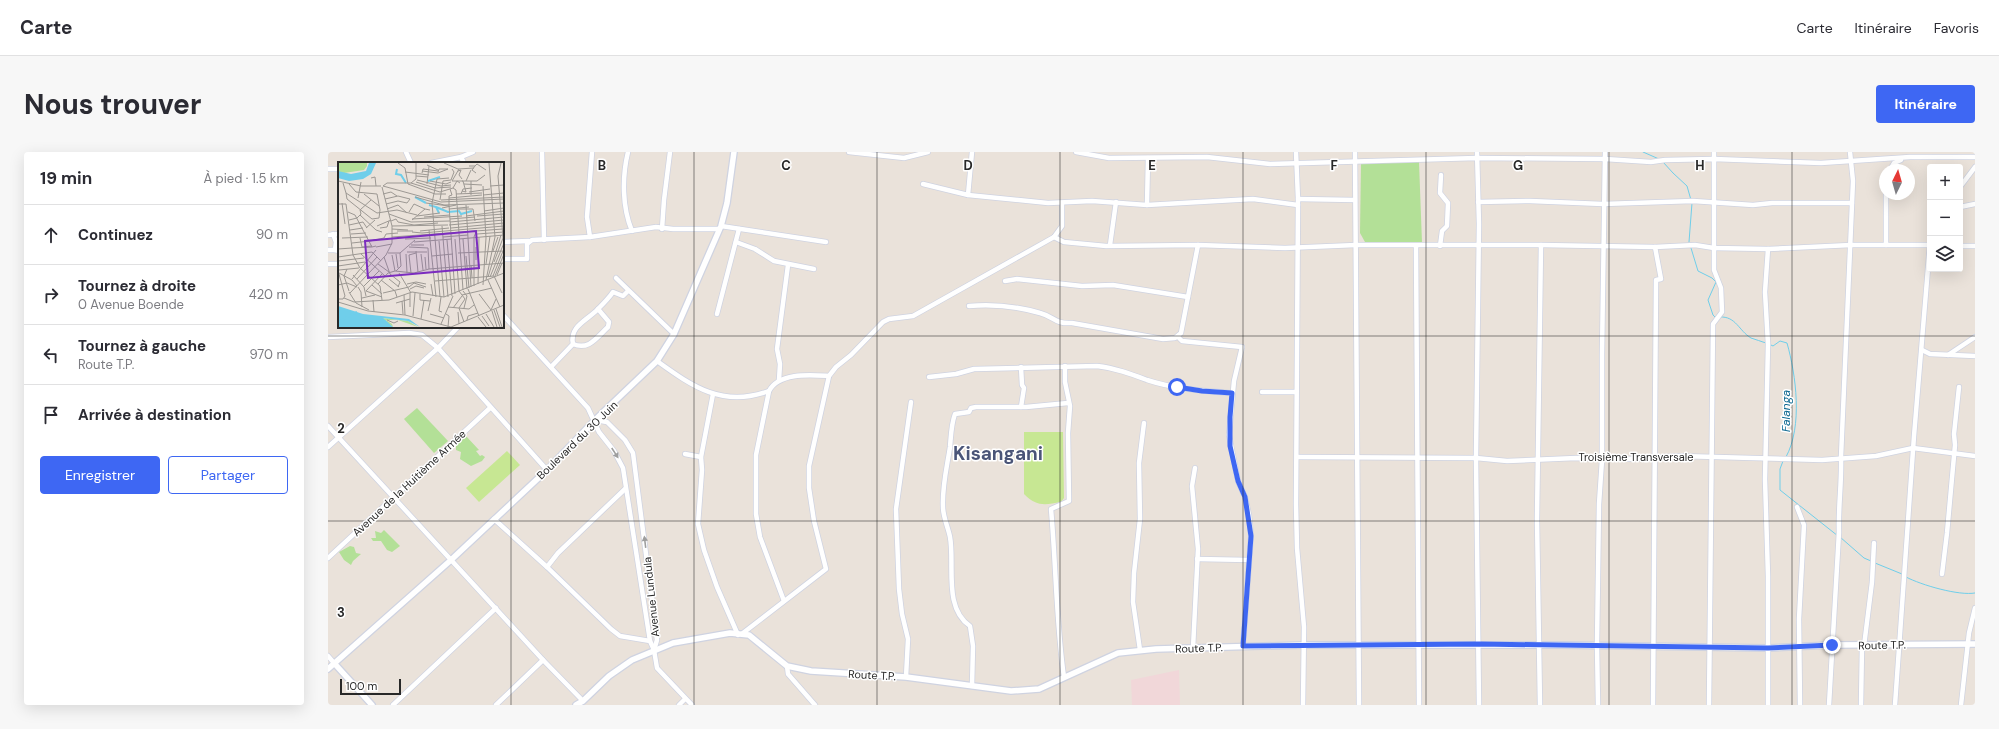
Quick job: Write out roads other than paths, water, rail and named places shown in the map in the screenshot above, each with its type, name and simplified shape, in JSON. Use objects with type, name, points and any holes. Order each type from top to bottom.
[{"type":"street","points":[[406,152],[411,162]]},
{"type":"street","points":[[435,162],[473,152]]},
{"type":"street","points":[[542,152],[544,240]]},
{"type":"street","points":[[590,237],[587,217],[592,152]]},
{"type":"street","points":[[628,152],[624,187],[625,205],[628,221],[632,230]]},
{"type":"street","points":[[662,229],[670,152]]},
{"type":"street","name":"Boulevard du 30 Juin","points":[[328,669],[451,560],[547,470],[595,420],[657,361],[674,334],[720,228],[727,203],[734,152]]},
{"type":"street","points":[[849,152],[909,158],[928,152]]},
{"type":"street","points":[[909,152],[909,158]]},
{"type":"street","points":[[968,195],[972,152]]},
{"type":"street","points":[[1076,152],[1109,158],[1207,157],[1255,163],[1297,164],[1477,158],[1605,159],[1651,162],[1658,160],[1821,162],[1850,161],[1910,154],[1975,158]]},
{"type":"street","points":[[1132,158],[1133,152]]},
{"type":"street","points":[[1296,152],[1298,202],[1296,392],[1297,548],[1304,627],[1303,705]]},
{"type":"street","points":[[1355,152],[1358,705]]},
{"type":"street","points":[[1477,152],[1478,246],[1476,458],[1479,705]]},
{"type":"street","points":[[1598,705],[1597,645],[1599,504],[1602,460],[1605,152]]},
{"type":"street","points":[[1709,705],[1713,324],[1722,312],[1721,288],[1714,270],[1714,152]]},
{"type":"street","points":[[1829,705],[1839,532],[1837,518],[1840,510],[1842,483],[1841,457],[1853,181],[1850,152]]},
{"type":"street","points":[[1893,164],[1894,162],[1910,154]]},
{"type":"street","points":[[1147,205],[1148,158]]},
{"type":"street","points":[[1963,183],[1975,167]]},
{"type":"street","points":[[1440,246],[1441,233],[1447,226],[1448,208],[1448,203],[1440,193],[1441,175]]},
{"type":"street","points":[[923,184],[968,195],[1062,203],[1092,201],[1147,205],[1253,199],[1298,202],[1355,200]]},
{"type":"street","points":[[1886,200],[1886,245]]},
{"type":"street","points":[[1478,202],[1530,201],[1604,204],[1691,201],[1753,205],[1772,203],[1852,203]]},
{"type":"street","points":[[1110,245],[1116,202]]},
{"type":"street","points":[[576,705],[582,703],[609,676],[622,666],[654,650],[673,643],[701,637],[730,633],[741,634],[826,569],[814,521],[809,488],[809,466],[829,376],[836,367],[883,322],[889,319],[913,316],[1054,237],[1062,226],[1062,203]]},
{"type":"street","points":[[1963,207],[1975,204]]},
{"type":"street","points":[[504,242],[590,237],[656,227],[662,229],[739,229],[826,242]]},
{"type":"street","points":[[717,314],[723,285],[739,229]]},
{"type":"street","points":[[328,250],[337,251],[336,242],[331,234]]},
{"type":"street","points":[[1054,237],[1064,242],[1110,245],[1198,245],[1297,248],[1356,245],[1541,245],[1654,247],[1695,245],[1714,248],[1768,249],[1851,245],[1927,245]]},
{"type":"street","points":[[504,258],[527,259],[527,244],[529,241]]},
{"type":"street","points":[[736,242],[755,249],[774,261],[814,269]]},
{"type":"street","points":[[968,306],[987,305],[1014,307],[1042,314],[1061,323],[1072,323],[1163,339],[1178,337],[1181,333],[1198,245]]},
{"type":"street","points":[[1540,705],[1537,519],[1541,245]]},
{"type":"street","points":[[1963,246],[1975,245]]},
{"type":"street","points":[[1416,246],[1419,705]]},
{"type":"street","points":[[1653,705],[1656,280],[1661,279],[1654,247]]},
{"type":"street","points":[[1768,249],[1766,292],[1768,344],[1766,457],[1768,705]]},
{"type":"street","points":[[779,380],[780,364],[777,348],[788,265]]},
{"type":"street","points":[[1895,705],[1913,448],[1928,272]]},
{"type":"street","points":[[616,278],[674,334]]},
{"type":"street","points":[[1005,281],[1017,278],[1088,286],[1113,285],[1188,297]]},
{"type":"street","points":[[573,344],[572,338],[578,326],[598,309],[613,292],[622,296],[628,291]]},
{"type":"street","points":[[573,344],[581,347],[586,346],[608,327],[609,322],[598,309]]},
{"type":"street","name":"Avenue Lundula","points":[[504,316],[588,408],[595,420],[599,432],[620,461],[650,641],[654,650]]},
{"type":"street","points":[[328,447],[438,348],[457,328]]},
{"type":"street","points":[[328,337],[409,333],[422,335],[438,348],[547,470]]},
{"type":"street","points":[[1178,337],[1182,341],[1242,347],[1232,393],[1230,446],[1238,481],[1245,497],[1249,515],[1251,536],[1243,646]]},
{"type":"street","points":[[1948,355],[1975,337]]},
{"type":"street","points":[[551,367],[573,344]]},
{"type":"street","points":[[1922,350],[1930,354],[1975,356]]},
{"type":"street","points":[[657,361],[683,380],[704,392],[743,397],[756,396],[769,391]]},
{"type":"street","points":[[929,377],[956,374],[974,368],[1065,366],[1114,368],[1164,384],[1202,391],[1232,393]]},
{"type":"street","points":[[1064,677],[1059,642],[1058,603],[1051,509],[1069,501],[1068,433],[1070,406],[1068,403],[1065,366]]},
{"type":"street","points":[[1021,367],[1022,385],[1024,388],[1021,407]]},
{"type":"street","points":[[784,601],[760,537],[756,514],[756,455],[769,391],[772,385],[779,380],[807,375],[829,376]]},
{"type":"street","points":[[1942,574],[1948,533],[1954,434],[1959,387]]},
{"type":"street","points":[[1262,392],[1296,392]]},
{"type":"street","points":[[713,394],[700,457],[702,470],[698,524],[717,587],[741,634]]},
{"type":"street","points":[[906,677],[908,639],[902,614],[899,589],[896,509],[902,455],[911,402]]},
{"type":"street","points":[[972,686],[973,646],[970,626],[965,623],[957,609],[952,589],[950,536],[943,507],[944,472],[950,448],[952,422],[956,414],[969,412],[971,408],[1021,407],[1068,403]]},
{"type":"street","name":"Avenue de la Huitième Armée","points":[[328,558],[392,497],[490,408]]},
{"type":"street","name":"Avenue Lundula","points":[[595,420],[607,422],[625,440],[633,453],[657,640],[654,650]]},
{"type":"street","points":[[1140,650],[1133,602],[1134,573],[1140,519],[1139,463],[1144,423]]},
{"type":"street","points":[[328,426],[582,703]]},
{"type":"street","name":"Troisième Transversale","points":[[1297,457],[1476,458],[1507,461],[1539,458],[1602,460],[1680,456],[1712,458],[1766,457],[1822,460],[1841,457],[1876,456],[1913,448],[1975,456]]},
{"type":"street","points":[[685,454],[700,457]]},
{"type":"street","points":[[1193,648],[1198,549],[1192,486],[1195,468]]},
{"type":"street","points":[[547,567],[558,554],[625,489]]},
{"type":"street","points":[[1797,507],[1804,525],[1799,619],[1800,705]]},
{"type":"street","points":[[494,519],[547,567],[587,607],[620,636],[650,641]]},
{"type":"street","points":[[1861,705],[1863,646],[1872,582],[1874,543]]},
{"type":"street","points":[[1197,559],[1249,560]]},
{"type":"street","points":[[393,705],[496,608]]},
{"type":"street","points":[[1961,705],[1968,644],[1975,608]]},
{"type":"street","name":"Route T.P.","points":[[741,634],[756,639],[787,666],[811,671],[906,677],[1011,691],[1039,689],[1111,656],[1126,651],[1140,650],[1303,645],[1358,646],[1479,644],[1768,648],[1832,645],[1863,646],[1975,644]]},
{"type":"street","points":[[654,650],[657,668],[692,705]]},
{"type":"street","points":[[328,656],[372,705]]},
{"type":"street","points":[[496,705],[543,660]]},
{"type":"street","points":[[787,666],[788,674],[815,705]]},
{"type":"street","points":[[679,705],[685,699]]},
{"type":"waterway","name":"Falanga","points":[[1643,152],[1659,159]]},
{"type":"waterway","name":"Falanga","points":[[1663,162],[1687,186],[1691,200]]},
{"type":"waterway","name":"Falanga","points":[[1689,242],[1692,203]]},
{"type":"waterway","name":"Falanga","points":[[1691,248],[1698,271],[1712,278],[1716,282],[1708,300],[1715,317]]},
{"type":"waterway","name":"Falanga","points":[[1720,317],[1725,317],[1734,321],[1751,338],[1766,343]]},
{"type":"waterway","name":"Falanga","points":[[1769,344],[1773,346],[1780,341],[1787,343],[1793,370],[1796,400],[1795,431],[1786,457]]},
{"type":"waterway","name":"Falanga","points":[[1783,461],[1780,469],[1780,490],[1838,536]]},
{"type":"waterway","name":"Falanga","points":[[1840,537],[1864,558],[1871,561]]},
{"type":"waterway","name":"Falanga","points":[[1875,563],[1902,574]]},
{"type":"waterway","name":"Falanga","points":[[1906,577],[1940,589],[1968,594],[1975,593]]},
{"type":"district","name":"Kisangani","points":[[998,453]]}]
